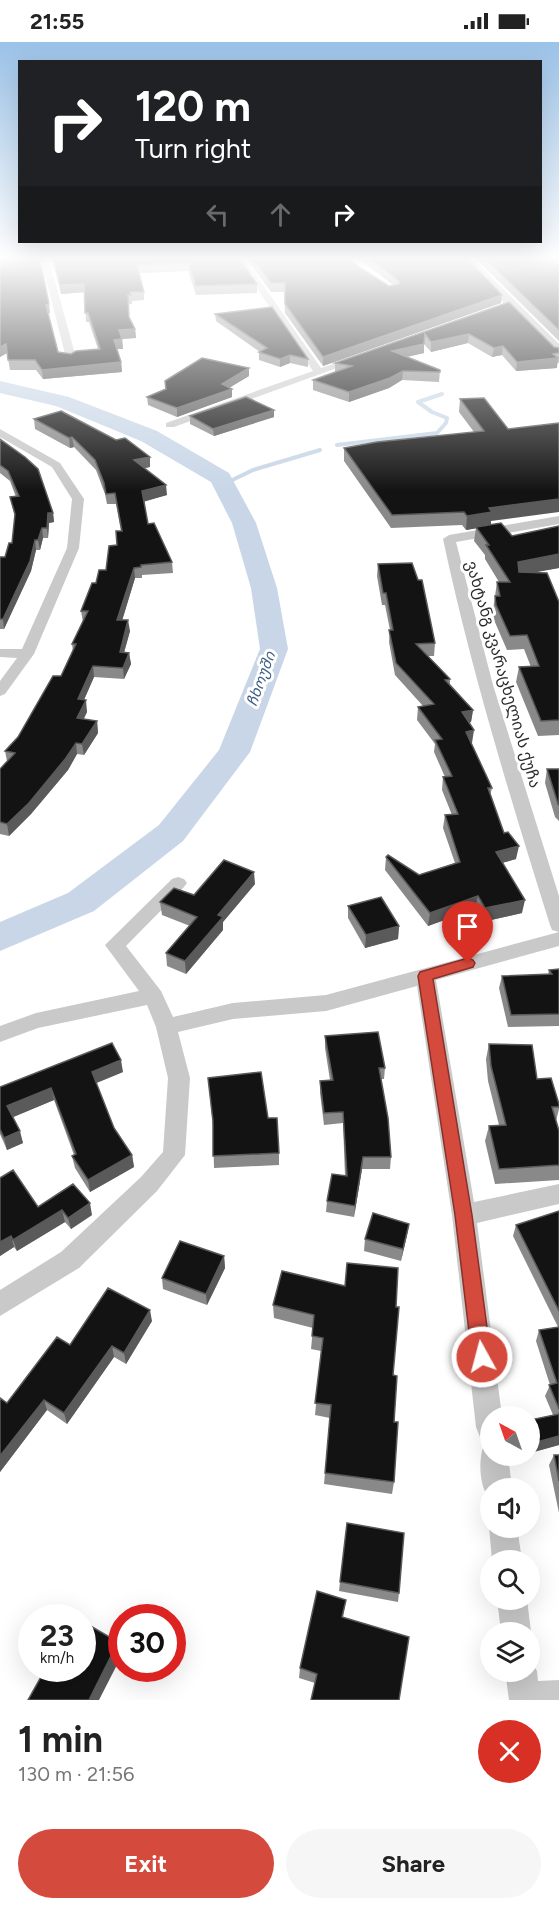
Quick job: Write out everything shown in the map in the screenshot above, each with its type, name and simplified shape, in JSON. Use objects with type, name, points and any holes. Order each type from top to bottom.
[{"type":"main road","points":[[541,336],[559,352]]},
{"type":"street","points":[[66,336],[71,358]]},
{"type":"street","points":[[294,336],[319,372]]},
{"type":"street","points":[[170,425],[372,354]]},
{"type":"street","points":[[0,432],[56,465],[78,499],[73,548],[27,654],[0,691]]},
{"type":"street","name":"ვახტანგ კვარაცხელიას ქუჩა","points":[[559,520],[449,539],[466,617],[484,681],[559,924]]},
{"type":"street","points":[[0,653],[27,654]]},
{"type":"street","points":[[0,1304],[70,1260],[148,1184],[174,1155],[179,1078],[166,1027],[154,996],[115,945],[178,883]]},
{"type":"street","points":[[166,1027],[233,1011],[326,1003],[559,939]]},
{"type":"street","points":[[425,976],[464,1215],[487,1406]]},
{"type":"street","points":[[0,1034],[36,1021],[154,996]]},
{"type":"street","points":[[464,1215],[559,1194]]},
{"type":"street","points":[[524,1690],[559,1696]]},
{"type":"building","points":[[0,336],[54,336],[58,352],[71,354],[76,351],[100,349],[96,336],[121,336],[122,339],[114,340],[121,362],[42,370],[35,360],[8,360],[6,344],[0,347]]},
{"type":"building","points":[[249,336],[292,336],[308,359],[290,355],[280,359],[259,352],[267,348]]},
{"type":"building","points":[[308,336],[383,336],[323,357]]},
{"type":"building","points":[[411,336],[425,336],[424,344],[392,351],[440,370],[440,372],[403,371],[390,378],[349,392],[313,380],[352,366],[335,363]]},
{"type":"building","points":[[427,336],[458,336],[431,342]]},
{"type":"building","points":[[473,336],[543,336],[554,347],[559,348],[559,353],[553,354],[558,358],[517,362],[503,346],[494,348]]},
{"type":"building","points":[[202,358],[249,368],[222,384],[232,389],[177,408],[147,397],[166,389],[165,381]]},
{"type":"building","points":[[246,397],[274,410],[213,429],[190,416]]},
{"type":"building","points":[[484,398],[508,429],[559,423],[559,499],[489,508],[492,512],[467,516],[464,512],[392,515],[344,448],[377,442],[484,431],[460,399]]},
{"type":"building","points":[[61,411],[116,440],[125,438],[150,457],[134,460],[166,485],[142,491],[148,524],[154,523],[172,562],[141,565],[141,567],[134,568],[117,620],[128,620],[120,652],[129,653],[123,668],[93,666],[78,699],[86,700],[77,718],[97,721],[82,744],[76,743],[29,803],[7,824],[0,822],[0,769],[15,753],[5,751],[18,737],[53,676],[61,676],[76,644],[72,644],[88,611],[81,611],[92,583],[96,583],[99,570],[106,570],[109,546],[117,545],[116,531],[122,531],[115,493],[106,494],[95,460],[72,437],[69,438],[34,419]]},
{"type":"building","points":[[0,439],[38,469],[53,513],[48,513],[47,528],[42,528],[38,540],[35,540],[30,561],[3,619],[0,619],[0,557],[5,557],[9,543],[12,543],[15,514],[10,497],[19,496],[8,471],[0,465]]},
{"type":"building","points":[[501,523],[512,536],[559,526],[559,554],[518,562],[519,572],[547,573],[559,602],[559,720],[541,721],[519,667],[539,666],[527,635],[510,636],[496,605],[495,596],[500,596],[497,582],[510,582],[476,527]]},
{"type":"building","points":[[412,563],[418,580],[422,580],[435,643],[416,644],[450,679],[445,680],[473,710],[462,712],[474,730],[466,732],[492,788],[488,788],[504,833],[508,832],[519,846],[496,852],[525,900],[485,908],[478,896],[430,913],[386,857],[388,855],[419,875],[460,862],[445,815],[458,814],[443,777],[452,776],[435,740],[442,739],[418,707],[434,704],[396,663],[389,630],[393,630],[378,564]]},
{"type":"building","points":[[547,769],[559,769],[559,805],[558,804]]},
{"type":"building","points":[[224,860],[254,872],[218,915],[223,917],[185,961],[166,953],[197,917],[160,902],[174,888],[194,895]]},
{"type":"building","points":[[381,897],[399,926],[366,935],[348,906]]},
{"type":"building","points":[[559,969],[559,1014],[511,1015],[502,976],[552,974],[549,970]]},
{"type":"building","points":[[378,1032],[385,1068],[379,1068],[388,1118],[391,1157],[363,1157],[355,1206],[327,1201],[332,1174],[347,1176],[343,1112],[324,1113],[320,1081],[333,1080],[325,1036]]},
{"type":"building","points":[[112,1043],[121,1060],[92,1072],[114,1128],[132,1155],[88,1180],[72,1156],[76,1154],[51,1088],[7,1106],[20,1131],[4,1138],[0,1129],[0,1087]]},
{"type":"building","points":[[489,1044],[532,1045],[537,1079],[551,1078],[559,1104],[559,1107],[552,1107],[559,1131],[559,1165],[499,1169],[489,1126],[506,1125],[491,1066]]},
{"type":"building","points":[[261,1072],[268,1118],[277,1118],[279,1153],[213,1156],[213,1121],[208,1078]]},
{"type":"building","points":[[13,1170],[38,1207],[73,1184],[90,1203],[68,1218],[62,1210],[13,1240],[11,1236],[0,1242],[0,1178]]},
{"type":"building","points":[[559,1211],[559,1311],[516,1225]]},
{"type":"building","points":[[373,1213],[409,1224],[403,1249],[365,1239]]},
{"type":"building","points":[[180,1241],[224,1256],[206,1294],[162,1278]]},
{"type":"building","points":[[347,1263],[398,1268],[396,1307],[399,1307],[393,1375],[397,1376],[394,1422],[398,1422],[394,1482],[325,1473],[331,1405],[315,1403],[323,1338],[312,1336],[314,1315],[273,1305],[282,1271],[345,1286]]},
{"type":"building","points":[[108,1288],[150,1310],[124,1353],[112,1346],[64,1413],[44,1400],[0,1456],[0,1398],[7,1403],[57,1337],[70,1345]]},
{"type":"building","points":[[559,1327],[559,1409],[549,1385],[557,1383],[539,1330]]},
{"type":"building","points":[[559,1414],[559,1436],[540,1441],[540,1418]]},
{"type":"building","points":[[554,1455],[559,1455],[559,1481]]},
{"type":"building","points":[[347,1523],[404,1533],[399,1593],[340,1582]]},
{"type":"building","points":[[317,1591],[346,1600],[342,1617],[409,1637],[399,1700],[311,1700],[317,1674],[300,1668]]},
{"type":"building","points":[[96,1629],[108,1636],[108,1662],[89,1700],[28,1700],[38,1682],[96,1682]]},
{"type":"waterway","name":"ჩხოუში","points":[[0,387],[62,401],[149,436],[221,478],[244,523],[264,588],[274,649],[234,752],[171,833],[81,902],[0,937]]},
{"type":"waterway","points":[[337,445],[437,433],[446,423],[447,418],[432,412],[418,402],[442,394]]},
{"type":"waterway","points":[[224,484],[253,470],[320,450]]},
{"type":"route","points":[[468,963],[425,976],[464,1215],[482,1357]]}]
